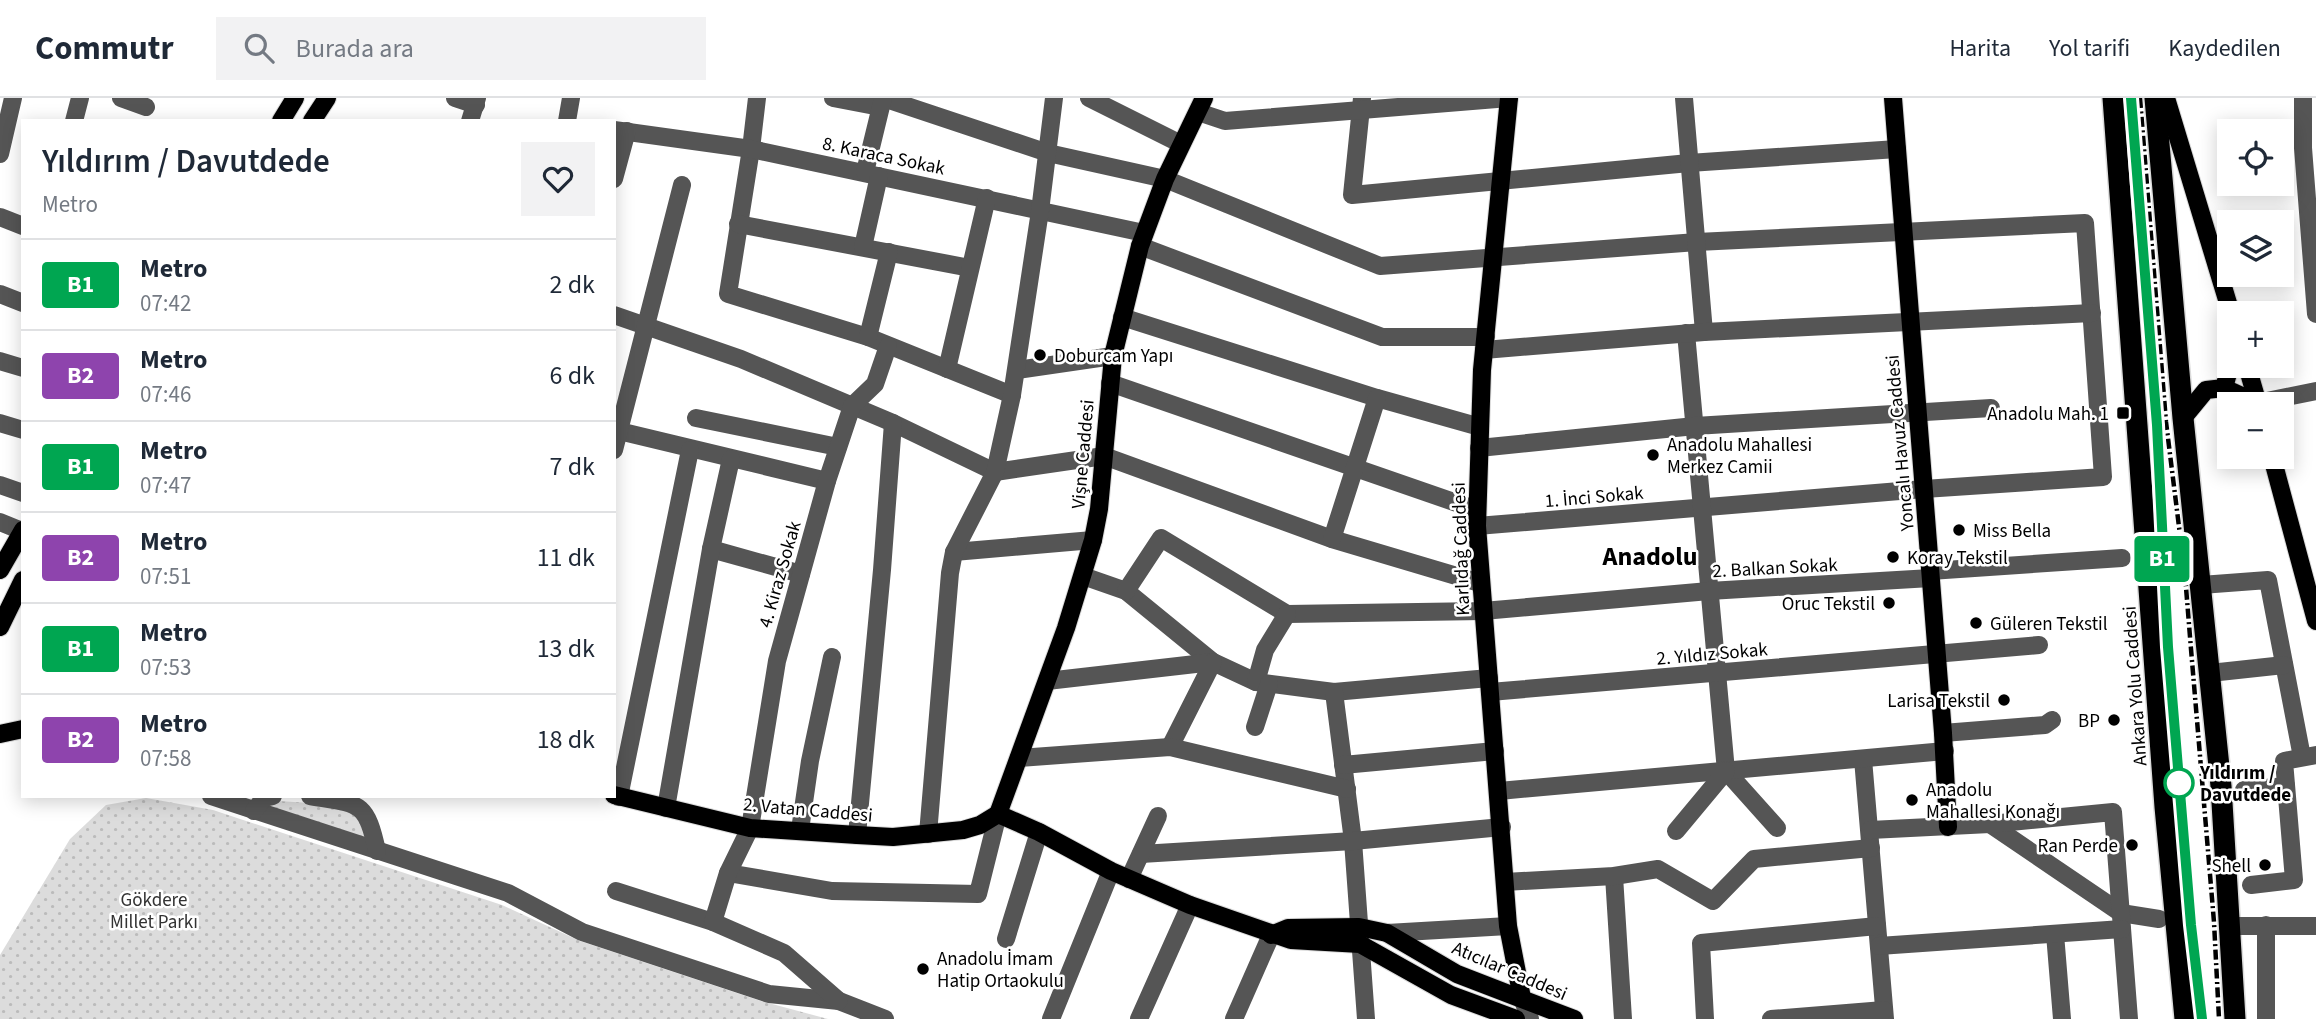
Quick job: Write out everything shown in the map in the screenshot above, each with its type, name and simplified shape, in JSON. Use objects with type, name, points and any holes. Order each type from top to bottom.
[{"type":"highway","name":"Ankara Yolu Caddesi","points":[[2113,98],[2164,793],[2185,1019]]},
{"type":"highway","points":[[2155,98],[2183,418],[2210,673],[2235,1019]]},
{"type":"main road","points":[[282,119],[295,98]]},
{"type":"main road","points":[[318,119],[327,98]]},
{"type":"main road","name":"Karlıdağ Caddesi","points":[[1509,98],[1485,343],[1477,518],[1508,926],[1522,998]]},
{"type":"main road","name":"Yoncalı Havuz Caddesi","points":[[1893,98],[1944,742],[1948,827]]},
{"type":"main road","points":[[2166,98],[2227,301]]},
{"type":"main road","name":"Vişne Caddesi","points":[[998,814],[1047,681],[1093,540],[1114,356],[1142,240],[1165,179],[1201,105]]},
{"type":"main road","points":[[2224,388],[2227,378]]},
{"type":"main road","points":[[2183,418],[2206,390],[2224,388],[2232,392]]},
{"type":"main road","points":[[2275,469],[2316,621]]},
{"type":"main road","points":[[0,570],[21,533]]},
{"type":"main road","points":[[0,627],[21,583]]},
{"type":"main road","points":[[0,734],[21,729]]},
{"type":"main road","name":"2. Vatan Caddesi","points":[[616,796],[750,828],[893,837],[963,830],[980,825],[998,814]]},
{"type":"main road","name":"Atıcılar Caddesi","points":[[998,814],[1129,879],[1190,905],[1271,934],[1291,940],[1387,933],[1457,974],[1574,1019]]},
{"type":"main road","name":"Atıcılar Caddesi","points":[[1359,935],[1451,995],[1515,1019]]},
{"type":"street","points":[[0,154],[13,98]]},
{"type":"street","points":[[75,119],[80,98]]},
{"type":"street","points":[[121,98],[146,109]]},
{"type":"street","points":[[455,98],[474,108]]},
{"type":"street","points":[[566,119],[571,98]]},
{"type":"street","points":[[757,98],[728,294],[868,337],[1012,396]]},
{"type":"street","points":[[833,98],[882,101],[1048,153],[1165,179],[1380,266],[1697,242],[2085,223],[2092,313]]},
{"type":"street","points":[[928,834],[950,573],[954,552],[995,472],[1012,396],[1054,98]]},
{"type":"street","points":[[1089,98],[1181,144]]},
{"type":"street","points":[[1201,105],[1224,121],[1362,105],[1509,98]]},
{"type":"street","points":[[1684,98],[1697,242],[1695,426],[1726,771],[1777,828]]},
{"type":"street","points":[[2303,98],[2303,148],[2316,311]]},
{"type":"street","points":[[863,247],[882,101]]},
{"type":"street","points":[[1362,105],[1352,195],[1689,163],[1897,149]]},
{"type":"street","points":[[616,163],[620,130]]},
{"type":"street","name":"8. Karaca Sokak","points":[[620,130],[751,149],[987,198],[1040,212],[1142,240],[1382,337],[1485,343],[2092,313]]},
{"type":"street","points":[[616,442],[682,185]]},
{"type":"street","points":[[947,369],[987,198]]},
{"type":"street","points":[[0,217],[21,225]]},
{"type":"street","points":[[738,224],[970,268]]},
{"type":"street","points":[[868,337],[889,253]]},
{"type":"street","points":[[0,294],[21,302]]},
{"type":"street","name":"1. İnci Sokak","points":[[1477,518],[1702,508],[2103,477],[2092,313]]},
{"type":"street","points":[[616,316],[741,359],[893,423],[995,472],[1104,456],[1332,539],[1480,583]]},
{"type":"street","points":[[1122,317],[1377,398],[1480,427]]},
{"type":"street","name":"4. Kiraz Sokak","points":[[713,922],[727,873],[750,828],[777,661],[827,481],[852,406],[876,384],[888,346]]},
{"type":"street","points":[[1017,370],[1114,356]]},
{"type":"street","points":[[0,360],[21,367]]},
{"type":"street","points":[[1110,383],[1354,467],[1477,518]]},
{"type":"street","points":[[2294,396],[2316,391]]},
{"type":"street","points":[[1332,539],[1377,398]]},
{"type":"street","points":[[1479,448],[1695,426],[1991,408]]},
{"type":"street","points":[[696,418],[838,447]]},
{"type":"street","points":[[0,423],[21,429]]},
{"type":"street","points":[[857,835],[893,423]]},
{"type":"street","points":[[666,808],[711,549],[725,457],[727,424]]},
{"type":"street","points":[[619,431],[827,481]]},
{"type":"street","points":[[616,796],[690,450]]},
{"type":"street","points":[[0,485],[21,492]]},
{"type":"street","points":[[0,522],[21,531]]},
{"type":"street","points":[[1126,592],[1161,538],[1286,614],[1265,650],[1263,683],[1255,727]]},
{"type":"street","points":[[954,552],[1093,540]]},
{"type":"street","points":[[711,549],[801,573]]},
{"type":"street","name":"2. Balkan Sokak","points":[[1286,614],[1483,611],[2122,558]]},
{"type":"street","name":"2. Yıldız Sokak","points":[[1083,576],[1126,592],[1213,662],[1263,683],[1334,692],[1716,673],[2039,645]]},
{"type":"street","points":[[2201,585],[2268,580],[2284,665],[2309,756],[2284,761],[2294,880],[2251,885]]},
{"type":"street","points":[[800,830],[810,761],[832,657]]},
{"type":"street","points":[[1047,681],[1213,662]]},
{"type":"street","points":[[1170,747],[1213,662]]},
{"type":"street","points":[[2210,673],[2284,665]]},
{"type":"street","points":[[1334,692],[1353,841],[1366,1019]]},
{"type":"street","points":[[1499,791],[1863,759],[2045,725],[2052,720]]},
{"type":"street","points":[[1019,758],[1170,747],[1346,789]]},
{"type":"street","points":[[1343,765],[1495,751]]},
{"type":"street","points":[[1771,1019],[1884,1014],[1863,759]]},
{"type":"street","points":[[1676,831],[1726,771]]},
{"type":"street","points":[[2244,790],[2286,786]]},
{"type":"street","points":[[238,798],[264,800],[377,851],[508,893],[582,932],[769,994],[838,1001],[886,1019]]},
{"type":"street","points":[[321,798],[349,803],[362,810],[370,820]]},
{"type":"street","points":[[373,798],[370,820],[377,851]]},
{"type":"street","points":[[1505,882],[1614,876],[1658,869],[1713,901],[1754,859],[1948,827],[2113,812],[2129,1019]]},
{"type":"street","points":[[727,873],[832,891],[978,894],[998,814]]},
{"type":"street","points":[[1129,879],[1158,816]]},
{"type":"street","points":[[1990,824],[2122,921]]},
{"type":"street","points":[[1141,854],[1353,841],[1502,827]]},
{"type":"street","points":[[1006,939],[1039,832]]},
{"type":"street","points":[[1051,1019],[1111,871]]},
{"type":"street","points":[[1614,876],[1623,1019]]},
{"type":"street","points":[[616,891],[713,922],[784,953],[838,1001]]},
{"type":"street","points":[[1139,1019],[1190,905]]},
{"type":"street","points":[[1879,946],[2055,934],[2122,921],[2159,919]]},
{"type":"street","points":[[2266,925],[2266,1019]]},
{"type":"street","points":[[1387,933],[1508,926]]},
{"type":"street","points":[[1705,1019],[1701,943],[1877,926]]},
{"type":"street","points":[[2230,926],[2316,926]]},
{"type":"street","points":[[1234,1019],[1271,934]]},
{"type":"street","points":[[2055,934],[2062,1019]]},
{"type":"street","points":[[1515,1019],[1522,998]]},
{"type":"street","points":[[1522,998],[1530,1019]]},
{"type":"green space","name":"Gökdere Millet Parkı","points":[[146,798],[213,810],[502,905],[580,941],[761,1001],[828,1019],[0,1019],[0,955],[70,839],[106,805]]},
{"type":"green space","points":[[278,801],[326,804],[355,812],[371,847],[263,806]]},
{"type":"railway","points":[[2140,98],[2166,422],[2185,575],[2214,922],[2219,1019]]},
{"type":"railway","points":[[2157,422],[2168,647],[2191,925],[2202,1019]]},
{"type":"metro line","name":"B1","points":[[2131,98],[2157,425],[2168,647],[2191,925],[2202,1019]]},
{"type":"place","name":"Doburcam Yapı","points":[[1040,355]]},
{"type":"place","name":"Anadolu Mah. 1","points":[[2123,413]]},
{"type":"place","name":"Anadolu Mahallesi Merkez Camii","points":[[1653,455]]},
{"type":"place","name":"Miss Bella","points":[[1959,530]]},
{"type":"place","name":"Koray Tekstil","points":[[1893,557]]},
{"type":"place","name":"Oruc Tekstil","points":[[1889,603]]},
{"type":"place","name":"Güleren Tekstil","points":[[1976,623]]},
{"type":"place","name":"Larisa Tekstil","points":[[2004,700]]},
{"type":"place","name":"BP","points":[[2114,720]]},
{"type":"place","name":"Yıldırım / Davutdede","points":[[2179,783]]},
{"type":"place","name":"Anadolu Mahallesi Konağı","points":[[1912,800]]},
{"type":"place","name":"Ran Perde","points":[[2132,845]]},
{"type":"place","name":"Shell","points":[[2265,865]]},
{"type":"place","name":"Anadolu İmam Hatip Ortaokulu","points":[[923,969]]},
{"type":"district","name":"Anadolu","points":[[1650,556]]}]
